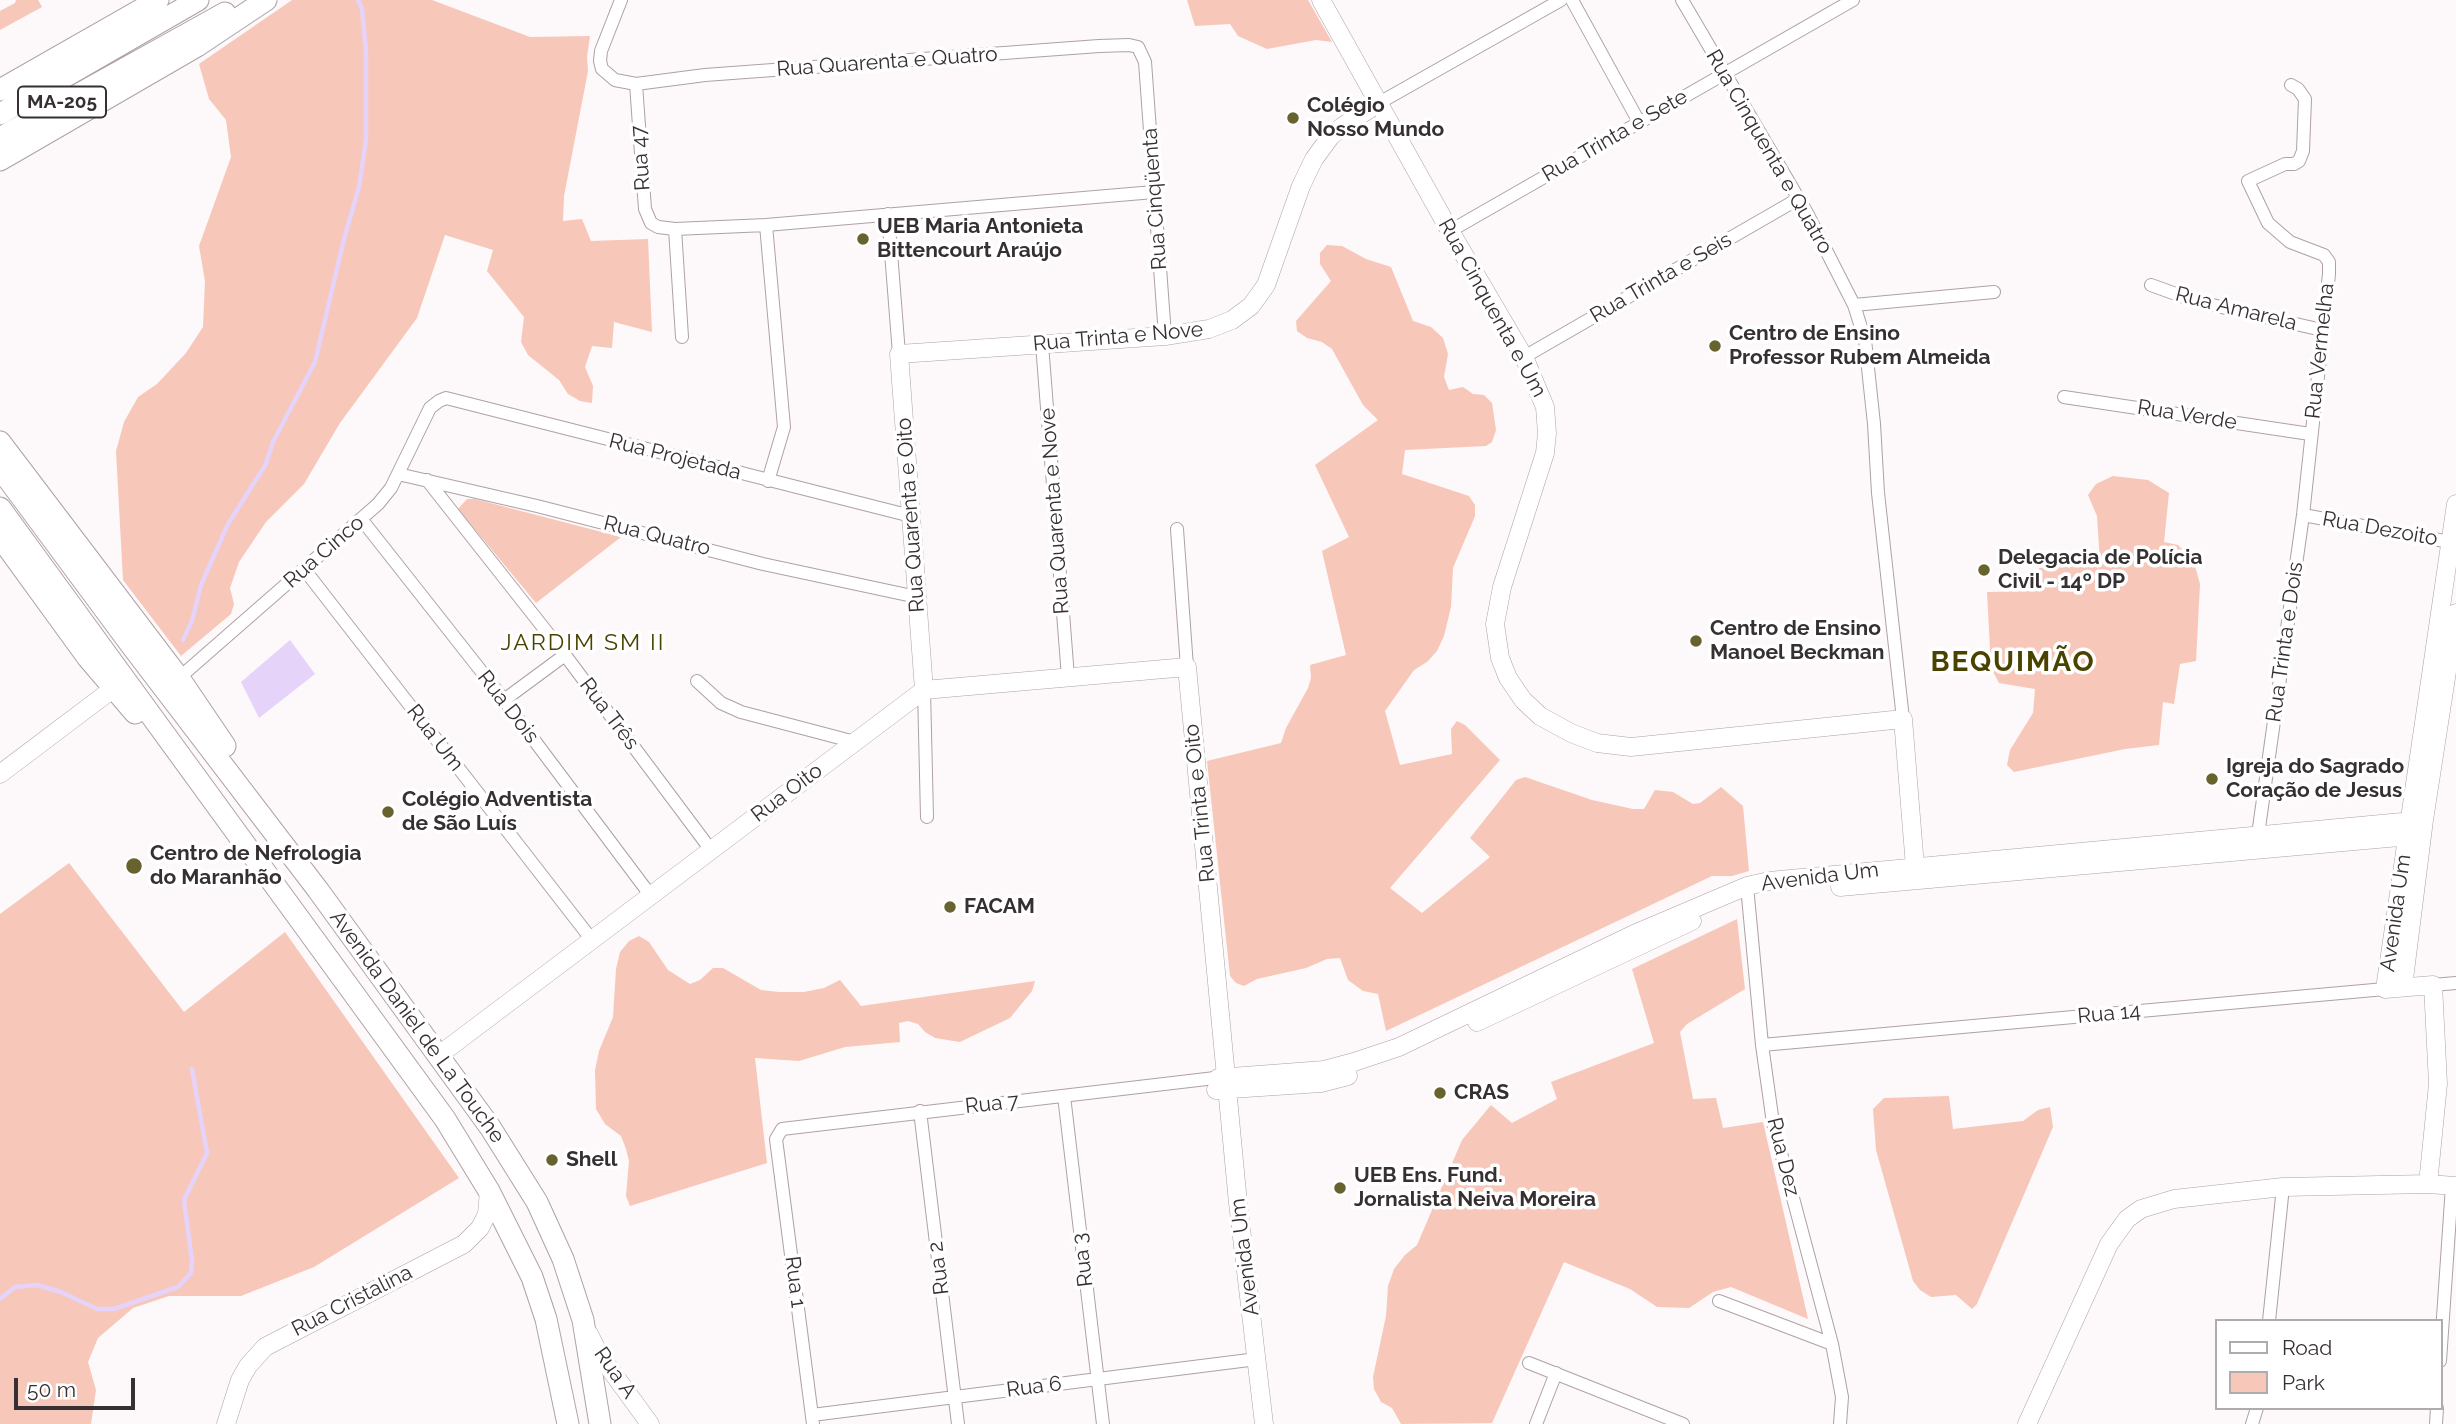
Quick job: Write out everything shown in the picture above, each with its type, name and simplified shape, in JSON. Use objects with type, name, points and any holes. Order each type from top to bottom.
[{"type":"main road","points":[[0,90],[158,0]]},
{"type":"main road","name":"MA-205","points":[[0,114],[198,0]]},
{"type":"main road","name":"MA-205","points":[[0,138],[250,0]]},
{"type":"main road","points":[[0,160],[197,46],[266,0]]},
{"type":"main road","points":[[0,442],[179,678],[309,878]]},
{"type":"main road","name":"Avenida Daniel de La Touche","points":[[0,468],[309,878],[490,1127],[537,1202],[563,1259],[583,1320],[600,1424]]},
{"type":"main road","name":"Avenida Daniel de La Touche","points":[[0,508],[446,1119],[489,1191],[531,1277],[549,1332],[568,1424]]},
{"type":"main road","points":[[0,537],[88,658],[223,816]]},
{"type":"street","name":"Rua Quarenta e Quatro","points":[[621,0],[601,51],[600,61],[608,75],[620,82],[635,84],[705,75],[1119,45],[1138,47],[1145,62]]},
{"type":"street","name":"Rua Cinquenta e Um","points":[[1321,0],[1524,357],[1545,407],[1545,453],[1502,587],[1495,624],[1500,658],[1508,678],[1523,700],[1540,716],[1571,733],[1588,740],[1631,747],[1903,719]]},
{"type":"street","name":"Rua Trinta e Nove","points":[[899,354],[1165,336],[1222,325],[1251,306],[1266,285],[1301,186],[1314,159],[1331,136],[1379,103],[1561,0]]},
{"type":"street","points":[[1572,0],[1639,122]]},
{"type":"street","name":"Rua Cinquenta e Quatro","points":[[1682,0],[1798,199],[1854,305],[1865,340],[1916,873]]},
{"type":"street","name":"Rua Trinta e Sete","points":[[1450,230],[1853,0]]},
{"type":"street","name":"Rua Cinqüenta","points":[[1145,62],[1165,336]]},
{"type":"street","name":"Rua 47","points":[[635,84],[645,209],[651,223],[658,227],[675,229]]},
{"type":"street","name":"Rua Vermelha","points":[[2291,85],[2298,89],[2305,99],[2303,151],[2294,164],[2285,164],[2249,181],[2268,223],[2290,242],[2315,250],[2329,262],[2311,434]]},
{"type":"street","points":[[682,337],[675,229],[766,225],[1154,191]]},
{"type":"street","name":"Rua Trinta e Seis","points":[[1524,357],[1798,199]]},
{"type":"street","name":"Rua Quarenta e Oito","points":[[888,214],[924,690],[927,817]]},
{"type":"street","points":[[766,225],[784,427],[768,481]]},
{"type":"street","name":"Rua Amarela","points":[[2151,285],[2195,301],[2322,330]]},
{"type":"street","points":[[1854,305],[1994,292]]},
{"type":"street","name":"Rua Quarenta e Nove","points":[[1042,344],[1068,677]]},
{"type":"street","name":"Rua Verde","points":[[2064,397],[2311,434]]},
{"type":"street","name":"Rua Projetada","points":[[439,401],[446,398],[911,516]]},
{"type":"street","name":"Rua Cinco","points":[[179,678],[378,504],[398,474],[430,408],[439,401]]},
{"type":"street","name":"Rua Trinta e Dois","points":[[2258,842],[2303,515],[2311,434]]},
{"type":"street","name":"Rua Quatro","points":[[398,474],[763,564],[917,597]]},
{"type":"street","name":"Rua Três","points":[[427,480],[565,655],[711,850]]},
{"type":"street","name":"Avenida Um","points":[[2394,988],[2456,504]]},
{"type":"street","name":"Rua Dezoito","points":[[2303,515],[2453,542]]},
{"type":"street","name":"Rua Dois","points":[[362,520],[504,700],[651,896]]},
{"type":"street","name":"Rua Trinta e Oito","points":[[1177,529],[1186,667],[1222,1084]]},
{"type":"street","name":"Rua Um","points":[[304,569],[592,940]]},
{"type":"street","name":"Avenida Um","points":[[2415,828],[2456,613]]},
{"type":"street","points":[[504,700],[565,655]]},
{"type":"street","points":[[924,690],[1186,667]]},
{"type":"street","points":[[697,681],[721,703],[741,712],[855,742]]},
{"type":"street","points":[[0,774],[114,688]]},
{"type":"street","name":"Rua Oito","points":[[439,1055],[924,690]]},
{"type":"street","name":"Avenida Um","points":[[1255,1424],[1238,1203],[1222,1084],[1324,1070],[1399,1047],[1634,934],[1769,881],[1916,873],[2415,828]]},
{"type":"street","name":"Rua Dez","points":[[1747,891],[1762,1045],[1773,1123],[1832,1344],[1842,1397],[1840,1424]]},
{"type":"street","name":"Rua 14","points":[[1762,1045],[2456,983]]},
{"type":"street","points":[[2428,1184],[2438,1084],[2433,985]]},
{"type":"street","name":"Rua 7","points":[[776,1139],[779,1132],[788,1126],[1064,1097],[1222,1084]]},
{"type":"street","name":"Rua 3","points":[[1064,1097],[1103,1424]]},
{"type":"street","name":"Rua 2","points":[[920,1111],[958,1424]]},
{"type":"street","name":"Rua 1","points":[[776,1139],[813,1420]]},
{"type":"street","points":[[2027,1424],[2109,1244],[2127,1219],[2141,1209],[2174,1199],[2283,1187],[2428,1184],[2454,1186],[2442,1336]]},
{"type":"street","points":[[2269,1319],[2283,1187]]},
{"type":"street","name":"Rua Cristalina","points":[[226,1424],[240,1380],[265,1347],[464,1244],[484,1220],[489,1205],[489,1191]]},
{"type":"street","points":[[1719,1300],[1832,1344]]},
{"type":"street","name":"Rua A","points":[[583,1320],[600,1354],[650,1424]]},
{"type":"street","name":"Avenida Um","points":[[1252,1359],[1264,1424]]},
{"type":"street","name":"Rua 6","points":[[813,1420],[954,1397],[1252,1359]]},
{"type":"street","points":[[1530,1363],[1682,1424]]},
{"type":"street","points":[[1535,1424],[1556,1373]]},
{"type":"green space","points":[[16,0],[38,0],[42,7],[0,30],[0,11]]},
{"type":"green space","points":[[292,0],[432,0],[530,37],[590,36],[588,71],[564,196],[563,221],[582,219],[591,241],[648,239],[652,332],[614,322],[612,348],[592,346],[585,367],[593,386],[592,403],[580,401],[568,394],[559,380],[528,355],[521,342],[524,317],[487,271],[493,250],[445,235],[417,318],[340,423],[304,484],[266,522],[239,562],[230,588],[234,604],[231,614],[181,656],[123,580],[116,451],[124,422],[138,397],[157,384],[186,353],[203,327],[205,281],[199,246],[231,157],[226,120],[209,99],[199,64]]},
{"type":"green space","points":[[1187,0],[1308,0],[1332,42],[1316,40],[1267,49],[1238,36],[1230,24],[1195,26]]},
{"type":"green space","points":[[1327,245],[1342,246],[1366,259],[1391,267],[1413,321],[1431,327],[1443,338],[1448,354],[1444,377],[1449,390],[1463,387],[1473,394],[1484,395],[1492,403],[1496,430],[1492,442],[1486,446],[1405,450],[1402,474],[1469,496],[1475,505],[1475,516],[1453,568],[1451,607],[1444,636],[1437,651],[1427,662],[1414,670],[1385,711],[1400,765],[1452,754],[1451,729],[1457,721],[1465,725],[1500,760],[1390,888],[1422,913],[1490,857],[1470,838],[1516,780],[1525,777],[1592,800],[1633,809],[1644,809],[1655,790],[1673,792],[1693,804],[1700,803],[1721,787],[1743,806],[1749,871],[1732,876],[1712,876],[1386,1031],[1378,994],[1363,991],[1348,980],[1340,958],[1327,959],[1306,968],[1257,979],[1244,986],[1236,983],[1230,976],[1207,761],[1281,743],[1286,728],[1308,688],[1311,678],[1310,665],[1346,655],[1322,551],[1349,537],[1315,465],[1378,420],[1363,405],[1332,349],[1297,331],[1296,321],[1331,281],[1320,264],[1320,253]]},
{"type":"green space","points":[[2113,476],[2148,480],[2169,493],[2164,542],[2178,545],[2194,562],[2200,584],[2196,661],[2180,664],[2174,704],[2163,702],[2159,745],[2125,749],[2014,772],[2007,765],[2010,750],[2033,713],[2035,689],[1999,683],[1991,668],[1987,592],[2040,591],[2039,568],[2100,562],[2097,516],[2088,495],[2096,484]]},
{"type":"green space","points":[[467,499],[621,537],[536,603],[458,509]]},
{"type":"green space","points":[[69,863],[184,1012],[285,932],[459,1178],[314,1267],[241,1296],[169,1296],[133,1308],[98,1338],[88,1362],[96,1390],[91,1424],[0,1424],[0,914]]},
{"type":"green space","points":[[1737,919],[1745,989],[1687,1024],[1680,1032],[1693,1099],[1716,1098],[1723,1128],[1763,1122],[1808,1319],[1731,1287],[1713,1292],[1689,1308],[1657,1307],[1630,1289],[1564,1262],[1492,1423],[1401,1424],[1392,1408],[1381,1402],[1374,1389],[1373,1377],[1386,1316],[1388,1286],[1394,1269],[1417,1245],[1462,1140],[1491,1105],[1512,1123],[1557,1099],[1551,1082],[1654,1043],[1632,969]]},
{"type":"green space","points":[[639,936],[649,942],[668,970],[690,984],[700,980],[713,968],[723,968],[761,990],[779,992],[804,992],[824,988],[840,980],[861,1006],[1035,981],[1032,991],[1010,1018],[960,1042],[935,1038],[918,1024],[908,1021],[899,1023],[900,1042],[845,1047],[799,1061],[755,1058],[767,1163],[630,1206],[626,1196],[629,1161],[626,1149],[621,1136],[605,1124],[596,1109],[595,1070],[599,1051],[613,1017],[616,969],[620,952],[629,941]]},
{"type":"green space","points":[[1949,1096],[1953,1129],[2023,1121],[2038,1110],[2050,1107],[2053,1127],[1977,1304],[1972,1309],[1956,1295],[1931,1297],[1913,1281],[1876,1150],[1873,1109],[1884,1098]]},
{"type":"shaded area","points":[[290,640],[315,674],[259,718],[241,682]]},
{"type":"waterway","points":[[183,640],[192,621],[201,585],[228,524],[266,464],[273,442],[315,362],[359,187],[366,140],[366,52],[362,9],[358,0]]},
{"type":"waterway","points":[[0,1299],[15,1287],[37,1285],[61,1292],[97,1309],[114,1309],[178,1287],[191,1273],[192,1261],[184,1200],[207,1153],[192,1069]]},
{"type":"place","name":"Colégio Nosso Mundo","points":[[1293,118]]},
{"type":"place","name":"UEB Maria Antonieta Bittencourt Araújo","points":[[863,239]]},
{"type":"place","name":"Centro de Ensino Professor Rubem Almeida","points":[[1715,346]]},
{"type":"place","name":"Delegacia de Polícia Civil - 14º DP","points":[[1984,570]]},
{"type":"place","name":"Centro de Ensino Manoel Beckman","points":[[1696,641]]},
{"type":"place","name":"Igreja do Sagrado Coração de Jesus","points":[[2212,779]]},
{"type":"place","name":"Colégio Adventista de São Luís","points":[[388,812]]},
{"type":"place","name":"Centro de Nefrologia do Maranhão","points":[[134,866]]},
{"type":"place","name":"FACAM","points":[[950,907]]},
{"type":"place","name":"CRAS","points":[[1440,1093]]},
{"type":"place","name":"Shell","points":[[552,1160]]},
{"type":"place","name":"UEB Ens. Fund. Jornalista Neiva Moreira","points":[[1340,1188]]},
{"type":"district","name":"JARDIM SM II","points":[[583,643]]},
{"type":"district","name":"BEQUIMÃO","points":[[2013,663]]}]
